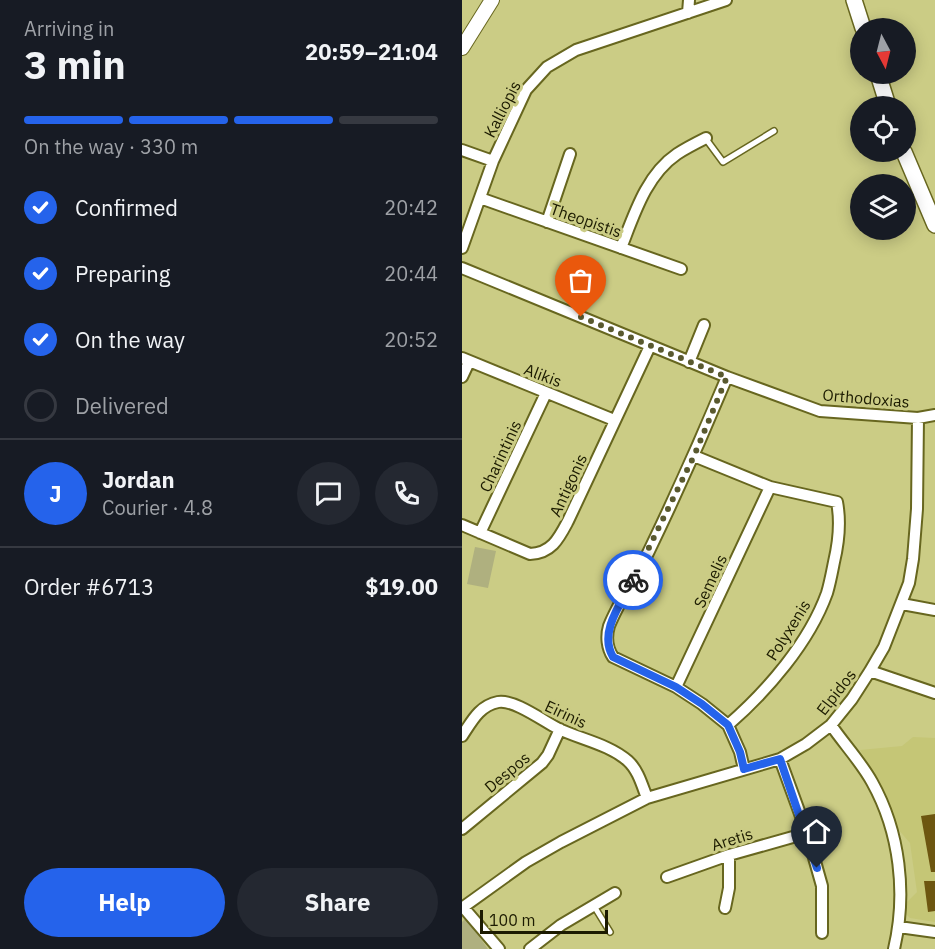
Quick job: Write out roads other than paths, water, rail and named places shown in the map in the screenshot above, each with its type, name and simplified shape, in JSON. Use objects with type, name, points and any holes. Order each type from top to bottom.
[{"type":"main road","points":[[462,48],[492,0]]},
{"type":"main road","points":[[854,0],[860,18]]},
{"type":"main road","points":[[908,162],[935,225]]},
{"type":"street","points":[[688,13],[689,0]]},
{"type":"street","name":"Kalliopis","points":[[462,248],[493,161],[526,90],[547,67],[576,50],[726,0]]},
{"type":"street","points":[[621,248],[636,210],[653,177],[676,155],[706,138]]},
{"type":"street","points":[[462,150],[493,161]]},
{"type":"street","points":[[548,222],[570,154]]},
{"type":"street","name":"Theopistis","points":[[480,198],[681,269]]},
{"type":"street","name":"Orthodoxias","points":[[462,268],[689,362],[820,411],[918,418],[935,415]]},
{"type":"street","points":[[689,362],[704,325]]},
{"type":"street","name":"Antigonis","points":[[462,525],[530,554],[539,554],[553,546],[568,521],[650,346]]},
{"type":"street","points":[[462,377],[466,360]]},
{"type":"street","name":"Alikis","points":[[466,360],[614,420]]},
{"type":"street","points":[[727,377],[694,456],[609,626],[608,633],[609,650],[613,657],[676,687],[728,725],[740,752],[744,769]]},
{"type":"street","name":"Charintinis","points":[[480,533],[546,393]]},
{"type":"street","name":"Elpidos","points":[[462,907],[535,857],[647,798],[780,759],[806,744],[831,725],[852,699],[870,671],[884,647],[902,604],[913,559],[918,474],[918,418]]},
{"type":"street","name":"Polyxenis","points":[[694,456],[770,487],[837,502],[840,518],[838,546],[827,592],[805,636],[777,676],[728,725]]},
{"type":"street","name":"Semelis","points":[[676,687],[770,487]]},
{"type":"street","points":[[902,604],[935,610]]},
{"type":"street","points":[[870,671],[935,693]]},
{"type":"street","name":"Eirinis","points":[[462,736],[480,710],[486,706],[506,702],[626,759],[636,771],[647,798]]},
{"type":"street","points":[[831,725],[872,782],[892,830],[902,892],[899,927],[894,949]]},
{"type":"street","name":"Despos","points":[[462,829],[542,763],[560,729]]},
{"type":"street","points":[[780,759],[807,833],[822,886],[822,933]]},
{"type":"street","name":"Aretis","points":[[667,877],[729,855],[807,833]]},
{"type":"street","points":[[725,908],[729,888],[729,855]]},
{"type":"street","points":[[530,949],[561,925],[615,893]]},
{"type":"street","points":[[462,907],[499,949]]},
{"type":"street","points":[[899,927],[935,932]]},
{"type":"lane","points":[[706,138],[723,162],[774,131]]},
{"type":"lane","points":[[594,905],[610,932]]}]
